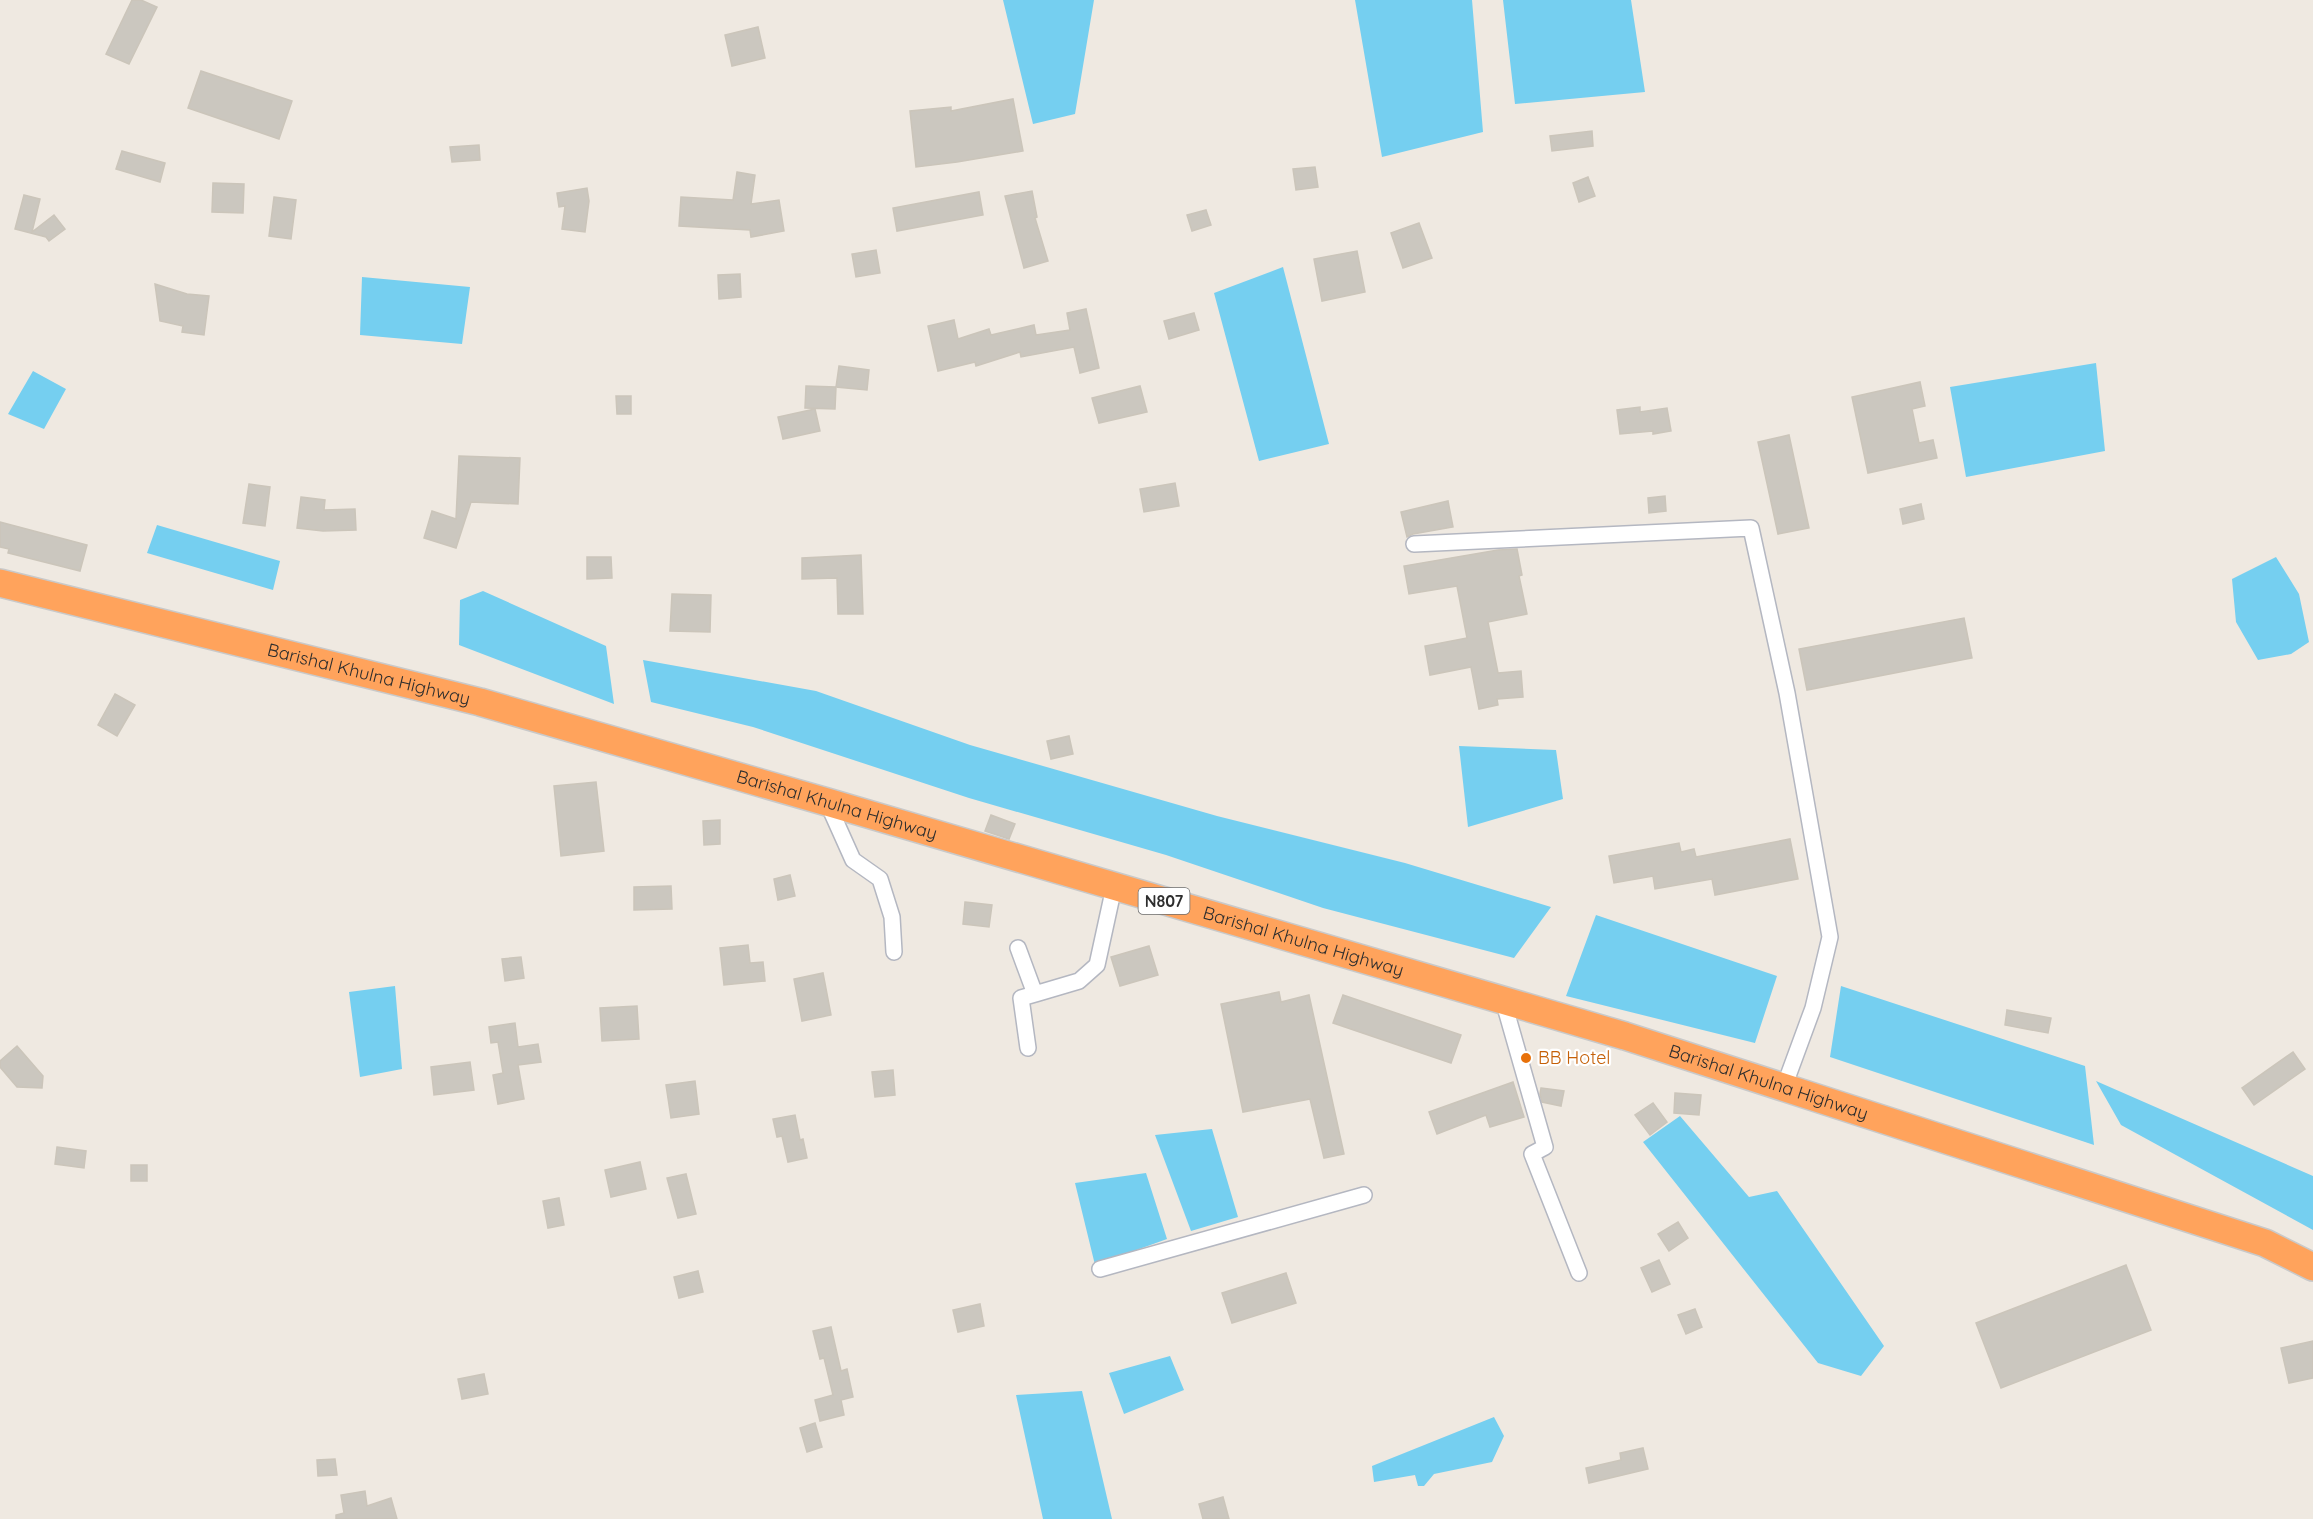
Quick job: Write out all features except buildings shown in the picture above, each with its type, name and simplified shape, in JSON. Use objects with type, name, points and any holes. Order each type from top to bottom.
[{"type":"highway","name":"Barishal Khulna Highway","points":[[0,583],[480,702],[1625,1036],[2265,1243],[2313,1267]]},
{"type":"street","points":[[1414,544],[1751,528],[1787,693],[1830,937],[1813,1008],[1784,1087]]},
{"type":"street","points":[[827,802],[853,860],[880,879],[892,917],[894,952]]},
{"type":"street","points":[[1028,1048],[1022,998],[1079,981],[1097,965],[1114,887]]},
{"type":"street","points":[[1018,948],[1035,994]]},
{"type":"street","points":[[1503,1000],[1545,1147],[1532,1154],[1579,1273]]},
{"type":"street","points":[[1100,1269],[1364,1195]]},
{"type":"water","points":[[1003,0],[1094,0],[1075,114],[1033,124]]},
{"type":"water","points":[[1355,0],[1472,0],[1483,132],[1382,157]]},
{"type":"water","points":[[1503,0],[1631,0],[1645,92],[1515,104]]},
{"type":"water","points":[[1283,267],[1329,444],[1259,461],[1214,293]]},
{"type":"water","points":[[362,277],[470,287],[462,344],[360,335]]},
{"type":"water","points":[[2096,363],[2105,451],[1966,477],[1950,387]]},
{"type":"water","points":[[33,371],[66,389],[44,429],[8,414]]},
{"type":"water","points":[[157,525],[280,561],[273,590],[147,553]]},
{"type":"water","points":[[2276,557],[2299,594],[2309,642],[2291,654],[2258,660],[2236,622],[2232,579]]},
{"type":"water","points":[[483,591],[606,646],[614,704],[459,645],[460,600]]},
{"type":"water","points":[[643,660],[816,691],[970,745],[1217,816],[1405,863],[1551,907],[1514,958],[1323,908],[1166,855],[969,798],[753,727],[651,702]]},
{"type":"water","points":[[1459,746],[1556,750],[1563,799],[1468,827]]},
{"type":"water","points":[[1596,915],[1777,976],[1755,1043],[1566,996]]},
{"type":"water","points":[[395,986],[402,1069],[360,1077],[349,992]]},
{"type":"water","points":[[1841,986],[2085,1066],[2094,1145],[1830,1057]]},
{"type":"water","points":[[2096,1081],[2313,1176],[2313,1230],[2121,1125]]},
{"type":"water","points":[[1680,1116],[1749,1197],[1777,1191],[1884,1346],[1861,1376],[1818,1363],[1643,1142]]},
{"type":"water","points":[[1212,1129],[1238,1217],[1191,1231],[1155,1135]]},
{"type":"water","points":[[1146,1173],[1167,1239],[1095,1265],[1075,1183]]},
{"type":"water","points":[[1170,1356],[1184,1390],[1124,1414],[1109,1373]]},
{"type":"water","points":[[1082,1391],[1112,1519],[1043,1519],[1016,1395]]},
{"type":"water","points":[[1494,1417],[1504,1436],[1492,1462],[1434,1474],[1424,1486],[1418,1486],[1415,1475],[1374,1482],[1372,1466]]},
{"type":"place","name":"BB Hotel","points":[[1526,1058]]}]
